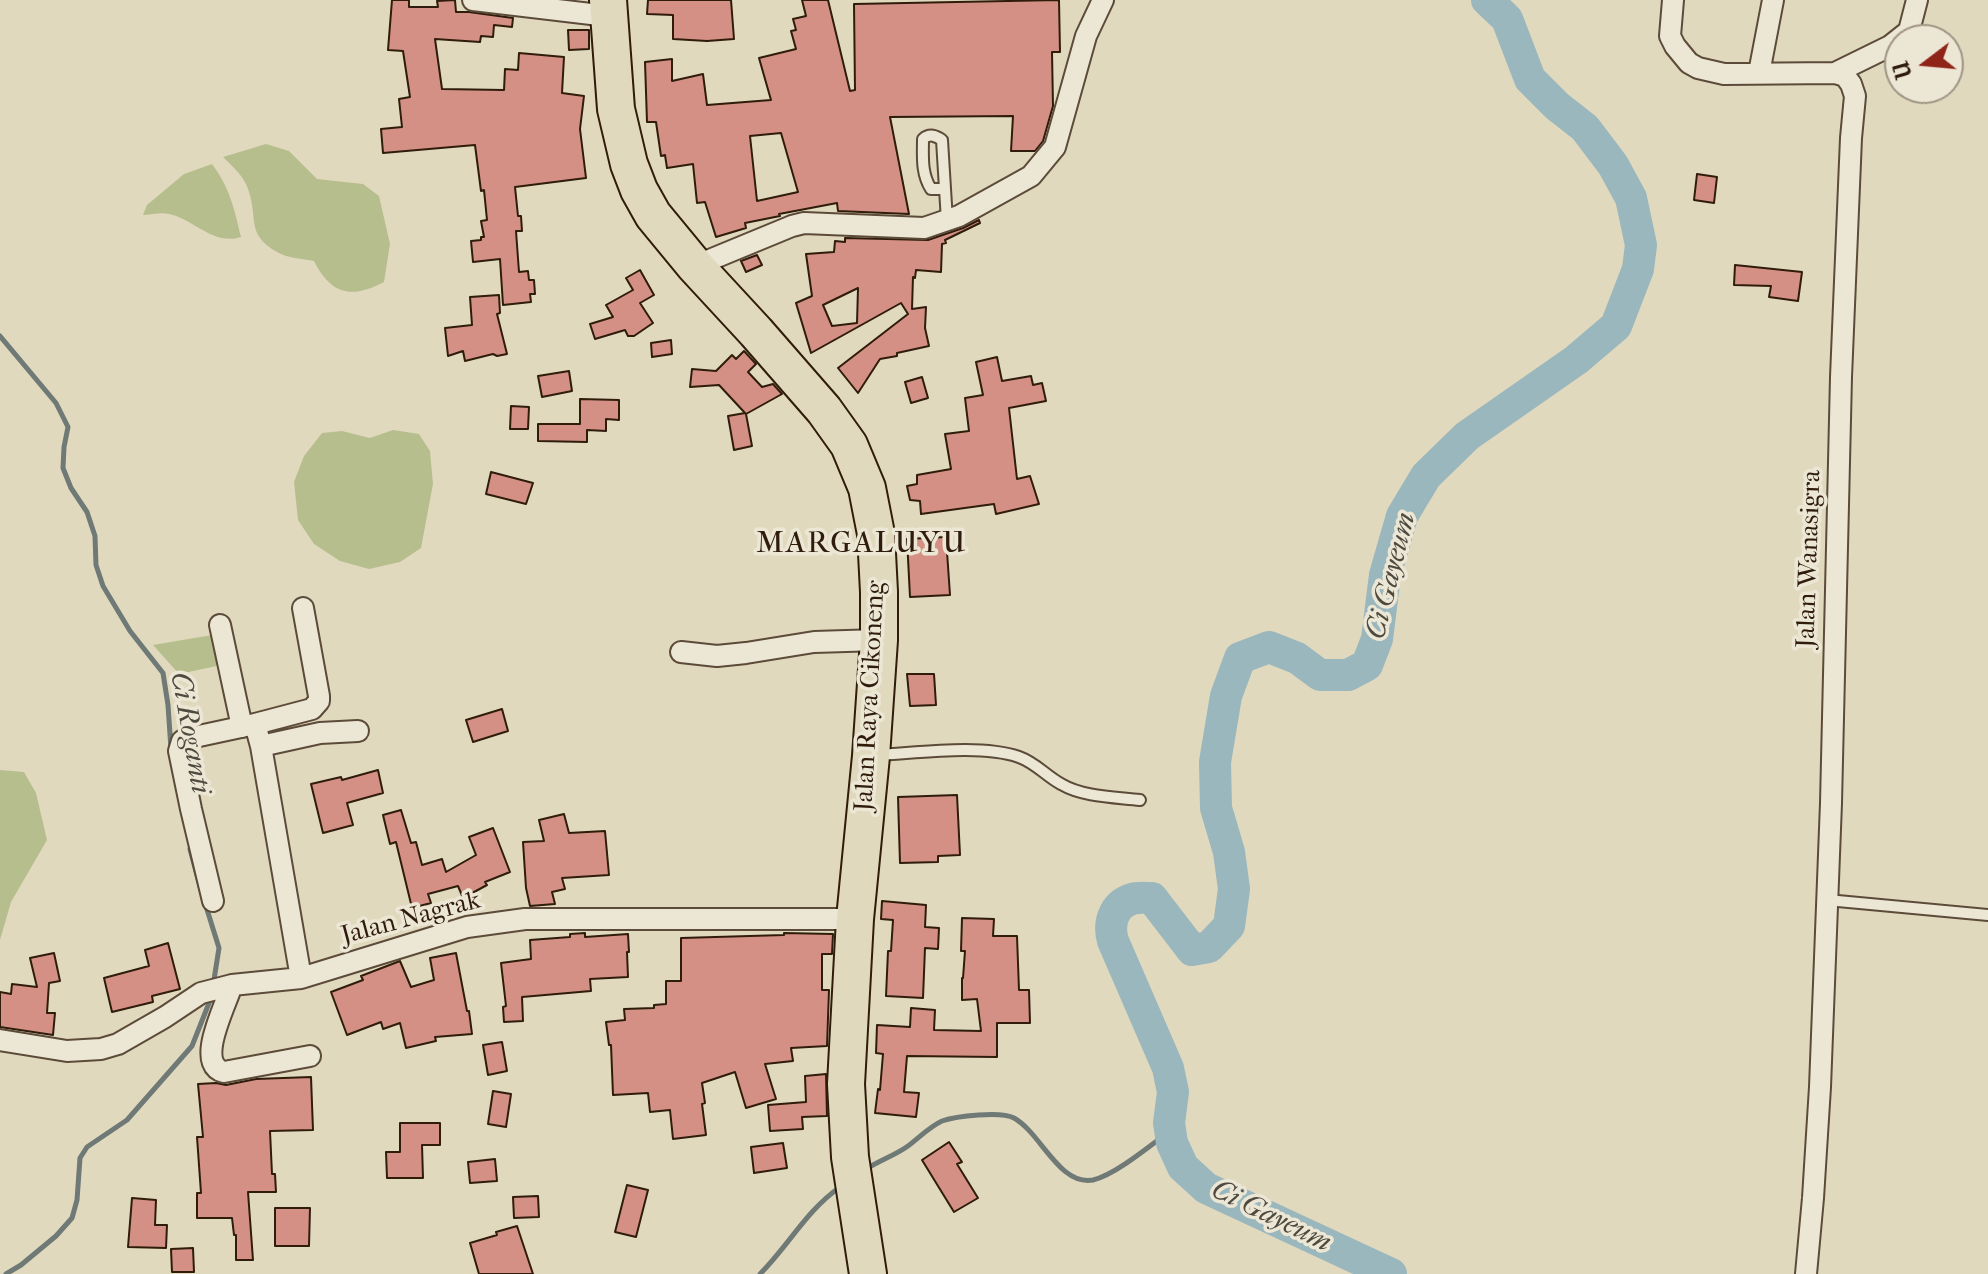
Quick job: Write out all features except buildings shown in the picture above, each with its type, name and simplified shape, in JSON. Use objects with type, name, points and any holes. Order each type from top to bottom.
[{"type":"highway","name":"Jalan Raya Cikoneng","points":[[608,8],[616,109],[629,164],[639,190],[653,215],[695,266],[824,410],[849,445],[867,488],[876,534],[879,640],[855,919],[846,1084],[852,1172],[868,1274]]},
{"type":"street","points":[[473,0],[608,8]]},
{"type":"street","points":[[695,266],[804,223],[924,228],[947,221],[1031,176],[1055,147],[1086,36],[1103,0]]},
{"type":"street","points":[[1673,0],[1670,36],[1675,46],[1689,63],[1724,74],[1835,73],[1890,46],[1909,31],[1917,0]]},
{"type":"street","points":[[1759,73],[1773,0]]},
{"type":"street","name":"Jalan Wanasigra","points":[[1806,1274],[1818,1118],[1841,377],[1855,96],[1845,76],[1835,73]]},
{"type":"street","points":[[213,901],[191,809],[180,745],[185,739],[249,726],[312,709],[316,705],[319,696],[303,608]]},
{"type":"street","points":[[220,625],[249,726],[261,746],[301,978]]},
{"type":"street","points":[[681,652],[717,656],[814,642],[879,640]]},
{"type":"street","points":[[312,709],[320,733]]},
{"type":"street","points":[[261,746],[320,733],[358,731]]},
{"type":"street","name":"Jalan Nagrak","points":[[0,1040],[67,1051],[101,1049],[118,1044],[199,994],[232,985],[301,978],[467,927],[525,919],[855,919]]},
{"type":"street","points":[[232,985],[210,1052],[215,1069],[224,1072],[310,1056]]},
{"type":"lane","points":[[945,189],[931,189],[925,178],[923,139],[927,136],[934,135],[942,140],[947,221]]},
{"type":"lane","points":[[871,756],[992,751],[1020,757],[1060,784],[1080,792],[1140,800]]},
{"type":"lane","points":[[1827,900],[1988,915]]},
{"type":"green space","points":[[266,144],[289,151],[317,179],[363,184],[379,196],[390,244],[384,282],[362,291],[343,291],[328,281],[314,261],[281,254],[261,239],[255,226],[247,187],[239,173],[223,157]]},
{"type":"green space","points":[[212,164],[227,190],[241,237],[221,238],[169,214],[143,215],[147,205],[184,174]]},
{"type":"green space","points":[[393,430],[419,434],[430,451],[433,484],[421,548],[400,562],[369,569],[340,561],[314,544],[298,520],[294,482],[304,456],[322,433],[342,431],[370,438]]},
{"type":"green space","points":[[212,635],[217,666],[179,674],[153,645]]},
{"type":"green space","points":[[0,770],[24,772],[36,793],[47,840],[11,902],[0,940]]},
{"type":"waterway","name":"Ci Gayeum","points":[[1391,1274],[1206,1188],[1183,1167],[1172,1143],[1169,1123],[1173,1092],[1168,1068],[1113,941],[1111,928],[1120,906],[1132,899],[1142,898],[1152,898],[1192,950],[1209,947],[1229,926],[1234,889],[1229,852],[1216,808],[1215,762],[1226,696],[1240,658],[1269,647],[1297,658],[1320,675],[1348,675],[1367,665],[1377,639],[1385,575],[1402,516],[1426,476],[1467,436],[1576,360],[1616,326],[1638,269],[1641,245],[1631,198],[1613,165],[1585,128],[1530,79],[1507,19],[1487,0]]},
{"type":"waterway","name":"Ci Roganti","points":[[0,336],[56,403],[68,427],[63,468],[71,488],[87,512],[95,536],[96,565],[103,586],[130,631],[163,673],[171,749]]},
{"type":"waterway","name":"Ci Roganti","points":[[190,849],[201,890]]},
{"type":"waterway","name":"Ci Roganti","points":[[205,903],[219,948],[213,986]]},
{"type":"waterway","name":"Ci Roganti","points":[[6,1274],[56,1236],[72,1218],[77,1200],[80,1158],[87,1147],[127,1120],[192,1046],[211,998]]},
{"type":"waterway","points":[[865,1170],[903,1150],[937,1123],[968,1116],[1014,1118],[1024,1125],[1060,1167],[1081,1180],[1093,1180],[1112,1172],[1170,1131]]},
{"type":"waterway","points":[[760,1274],[807,1217],[840,1187]]},
{"type":"district","name":"MARGALUYU","points":[[862,545]]}]
